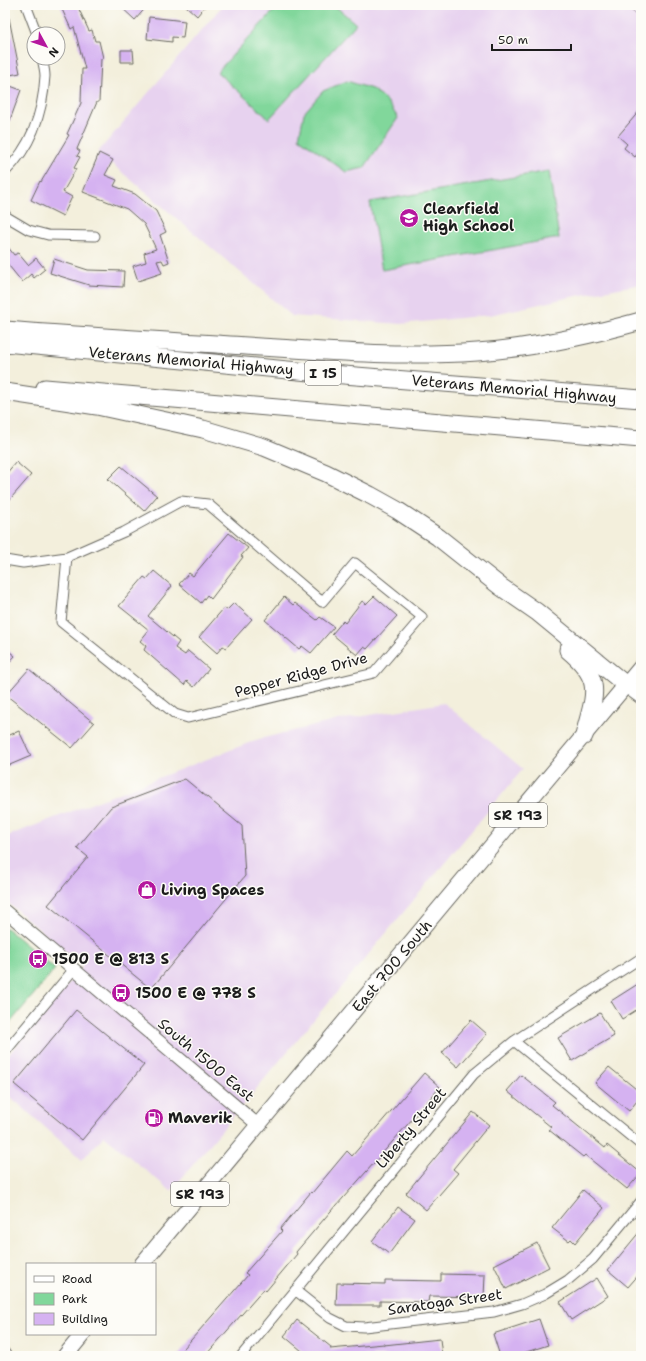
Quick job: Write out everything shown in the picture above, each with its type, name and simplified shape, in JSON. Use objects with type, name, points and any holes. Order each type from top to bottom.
[{"type":"highway","points":[[5,330],[349,353],[414,354],[476,352],[536,345],[588,335],[641,321]]},
{"type":"highway","name":"Veterans Memorial Highway","points":[[5,343],[319,373],[641,399]]},
{"type":"highway","points":[[5,384],[641,439]]},
{"type":"highway","points":[[5,392],[97,406],[203,429],[240,439],[285,455],[338,478],[397,510],[444,541],[501,587],[537,612],[626,685]]},
{"type":"highway","points":[[501,587],[526,616],[574,655],[589,674],[594,691],[584,736]]},
{"type":"main road","name":"East 700 South","points":[[143,1263],[641,668]]},
{"type":"main road","points":[[626,685],[641,696]]},
{"type":"main road","points":[[65,1356],[83,1335]]},
{"type":"street","points":[[26,5],[34,26]]},
{"type":"street","points":[[5,172],[29,141],[39,115],[45,75],[43,66]]},
{"type":"street","points":[[5,214],[7,217],[29,230],[48,235],[95,236]]},
{"type":"street","name":"Pepper Ridge Drive","points":[[5,560],[23,563],[67,556],[124,532],[181,501],[208,504],[322,602],[355,563],[422,617],[374,673],[188,718],[175,714],[61,622],[67,556]]},
{"type":"street","name":"South 1500 East","points":[[5,911],[258,1125]]},
{"type":"street","name":"Liberty Street","points":[[241,1356],[474,1074],[514,1040],[641,958]]},
{"type":"street","points":[[5,1052],[74,969]]},
{"type":"street","points":[[514,1040],[641,1145]]},
{"type":"street","name":"Saratoga Street","points":[[295,1290],[330,1318],[346,1326],[364,1327],[494,1312],[522,1304],[545,1294],[568,1280],[593,1259],[641,1201]]},
{"type":"shaded area","name":"Clearfield High School","points":[[223,5],[641,5],[641,284],[571,297],[490,315],[401,324],[292,316],[98,152]]},
{"type":"shaded area","points":[[444,703],[523,769],[171,1191],[104,1136],[82,1160],[5,1092],[5,1059],[83,967],[5,900],[5,837],[259,739],[339,720]]},
{"type":"green space","points":[[279,5],[334,5],[356,24],[269,119],[217,72]]},
{"type":"green space","points":[[347,81],[372,89],[387,101],[398,118],[364,168],[346,172],[299,138],[304,113],[323,91]]},
{"type":"green space","points":[[549,171],[559,238],[382,270],[370,202]]},
{"type":"green space","points":[[5,927],[55,969],[5,1029]]},
{"type":"building","points":[[60,5],[77,5],[89,31],[92,30],[95,41],[99,41],[103,58],[101,59],[99,102],[97,102],[77,149],[80,151],[77,156],[80,157],[74,168],[76,169],[63,192],[72,197],[63,216],[31,200],[40,181],[41,182],[69,135],[67,134],[81,103],[82,69],[85,69],[74,27],[71,29]]},
{"type":"building","points":[[119,5],[148,5],[135,20]]},
{"type":"building","points":[[185,5],[206,5],[197,16]]},
{"type":"building","points":[[625,5],[641,5],[641,18]]},
{"type":"building","points":[[149,17],[185,21],[183,38],[172,37],[172,42],[147,39]]},
{"type":"building","points":[[9,18],[20,73],[5,76],[5,19]]},
{"type":"building","points":[[121,50],[133,50],[134,62],[121,62]]},
{"type":"building","points":[[5,84],[21,90],[6,131],[5,130]]},
{"type":"building","points":[[641,109],[641,149],[635,157],[624,148],[627,144],[618,136]]},
{"type":"building","points":[[99,153],[113,160],[105,175],[117,180],[114,186],[135,194],[156,211],[166,232],[160,235],[169,262],[164,264],[162,260],[157,261],[162,273],[138,281],[133,266],[146,262],[144,253],[156,249],[144,224],[127,209],[83,192]]},
{"type":"building","points":[[5,243],[14,255],[18,253],[28,265],[36,258],[45,269],[34,278],[31,274],[22,282],[5,261]]},
{"type":"building","points":[[54,259],[88,270],[124,271],[123,287],[89,285],[50,273]]},
{"type":"building","points":[[16,462],[31,475],[5,505],[5,475]]},
{"type":"building","points":[[121,466],[157,496],[144,511],[108,479]]},
{"type":"building","points":[[229,533],[248,548],[241,556],[243,557],[211,599],[207,595],[201,603],[179,584],[189,573],[193,576]]},
{"type":"building","points":[[154,571],[172,586],[148,616],[179,642],[175,648],[185,655],[188,651],[209,669],[194,687],[187,681],[184,685],[144,650],[146,646],[140,641],[149,630],[119,606],[144,577],[147,579]]},
{"type":"building","points":[[374,596],[397,616],[367,649],[364,647],[357,655],[332,634],[343,621],[345,623],[362,601],[366,604]]},
{"type":"building","points":[[284,597],[293,605],[295,603],[317,620],[320,617],[334,627],[311,653],[302,646],[299,649],[265,620]]},
{"type":"building","points":[[234,603],[252,619],[226,648],[223,646],[217,653],[199,637],[224,608],[227,610]]},
{"type":"building","points":[[5,648],[15,656],[5,667]]},
{"type":"building","points":[[29,669],[94,723],[72,748],[6,695]]},
{"type":"building","points":[[19,731],[31,756],[5,767],[5,737]]},
{"type":"building","name":"Living Spaces","points":[[185,779],[242,826],[245,876],[151,989],[48,905],[88,857],[77,848],[111,807]]},
{"type":"building","points":[[641,982],[641,1007],[622,1019],[611,1001]]},
{"type":"building","points":[[76,1010],[144,1065],[82,1140],[14,1084]]},
{"type":"building","points":[[600,1013],[614,1036],[572,1061],[558,1038]]},
{"type":"building","points":[[471,1020],[487,1034],[458,1067],[442,1053]]},
{"type":"building","points":[[609,1067],[641,1093],[641,1096],[629,1111],[595,1083]]},
{"type":"building","points":[[424,1073],[440,1087],[336,1205],[296,1252],[297,1254],[266,1291],[264,1289],[205,1356],[177,1356],[248,1275],[245,1273],[282,1231],[280,1229],[311,1192],[312,1193],[347,1151],[352,1156]]},
{"type":"building","points":[[521,1075],[555,1102],[552,1105],[605,1148],[607,1145],[641,1173],[627,1189],[585,1155],[583,1157],[549,1130],[551,1127],[507,1091]]},
{"type":"building","points":[[473,1112],[489,1125],[453,1169],[458,1173],[426,1210],[406,1193]]},
{"type":"building","points":[[583,1190],[604,1208],[575,1243],[571,1239],[569,1241],[552,1228]]},
{"type":"building","points":[[398,1207],[415,1219],[389,1254],[372,1241]]},
{"type":"building","points":[[641,1230],[641,1272],[628,1287],[608,1270]]},
{"type":"building","points":[[537,1243],[549,1267],[506,1289],[494,1265]]},
{"type":"building","points":[[441,1274],[485,1275],[484,1297],[429,1296],[428,1302],[380,1301],[380,1305],[336,1305],[337,1283],[385,1284],[385,1280],[441,1281]]},
{"type":"building","points":[[597,1278],[608,1296],[571,1320],[560,1302]]},
{"type":"building","points":[[539,1319],[548,1345],[514,1356],[500,1356],[493,1334]]},
{"type":"building","points":[[297,1320],[331,1347],[330,1349],[440,1339],[442,1356],[308,1356],[284,1336]]},
{"type":"place","name":"Clearfield High School","points":[[409,218]]},
{"type":"place","name":"Living Spaces","points":[[147,890]]},
{"type":"place","name":"1500 E @ 813 S","points":[[38,959]]},
{"type":"place","name":"1500 E @ 778 S","points":[[121,993]]},
{"type":"place","name":"Maverik","points":[[154,1118]]}]
